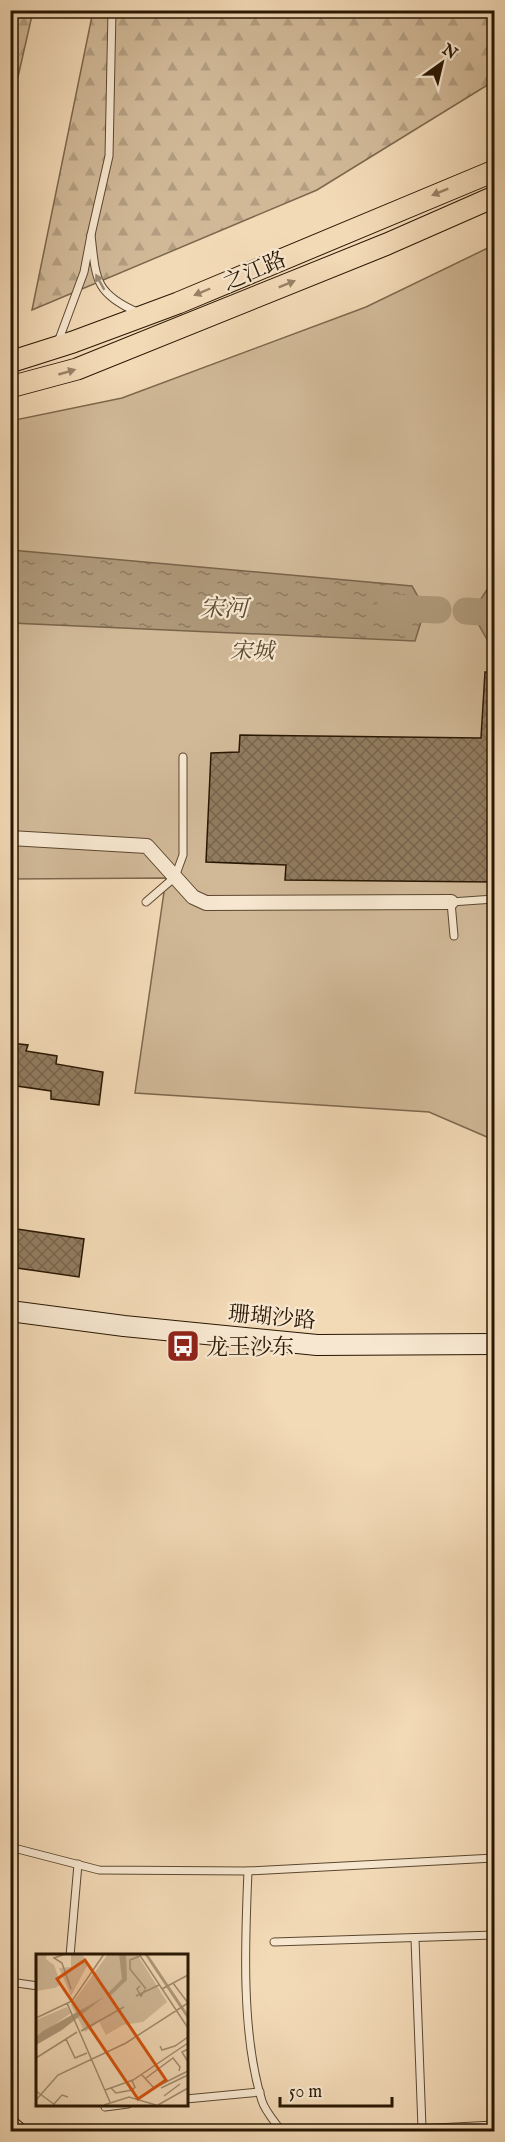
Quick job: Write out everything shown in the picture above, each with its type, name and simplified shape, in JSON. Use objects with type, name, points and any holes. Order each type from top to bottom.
[{"type":"main road","name":"之江路","points":[[10,362],[146,315],[495,171]]},
{"type":"main road","name":"之江路","points":[[10,387],[77,369],[387,244],[495,197]]},
{"type":"street","points":[[10,838],[147,846],[193,897],[206,903],[451,902]]},
{"type":"street","name":"珊瑚沙路","points":[[10,1311],[124,1326],[317,1345],[495,1344]]},
{"type":"street","points":[[10,2126],[17,2132]]},
{"type":"lane","points":[[55,348],[84,272],[109,156],[112,10]]},
{"type":"lane","points":[[91,235],[96,280],[112,298],[146,315]]},
{"type":"lane","points":[[146,902],[175,877],[183,855],[183,757]]},
{"type":"lane","points":[[454,936],[451,902],[495,899]]},
{"type":"lane","points":[[10,1847],[99,1870],[248,1871],[495,1858]]},
{"type":"lane","points":[[69,1954],[78,1864]]},
{"type":"lane","points":[[248,1871],[246,1936],[251,2046],[262,2103],[282,2132]]},
{"type":"lane","points":[[274,1942],[495,1935]]},
{"type":"lane","points":[[415,1939],[422,2128]]},
{"type":"lane","points":[[10,1982],[36,1986]]},
{"type":"lane","points":[[188,2099],[260,2092]]},
{"type":"lane","points":[[105,2107],[113,2106]]},
{"type":"lane","points":[[359,2132],[495,2125]]},
{"type":"green space","points":[[11,10],[33,11],[15,90],[11,90]]},
{"type":"green space","points":[[93,11],[494,11],[494,81],[317,190],[32,310]]},
{"type":"green space","name":"宋城","points":[[494,245],[494,1140],[429,1112],[135,1093],[166,878],[11,879],[10,421],[122,398],[366,307]]},
{"type":"water","points":[[11,550],[412,586],[425,609],[415,641],[11,623]]},
{"type":"water","points":[[488,588],[494,588],[494,641],[488,641],[472,613]]},
{"type":"building","points":[[485,672],[495,673],[495,882],[285,880],[286,865],[206,862],[211,753],[239,752],[240,735],[481,738]]},
{"type":"building","points":[[10,1043],[28,1045],[26,1051],[57,1056],[56,1064],[103,1072],[99,1105],[51,1099],[51,1091],[10,1085]]},
{"type":"building","points":[[10,1228],[84,1239],[79,1277],[10,1267]]},
{"type":"waterway","name":"宋河","points":[[390,608],[438,610]]},
{"type":"waterway","name":"宋河","points":[[466,611],[494,613]]},
{"type":"place","name":"龙王沙东","points":[[183,1346]]}]
